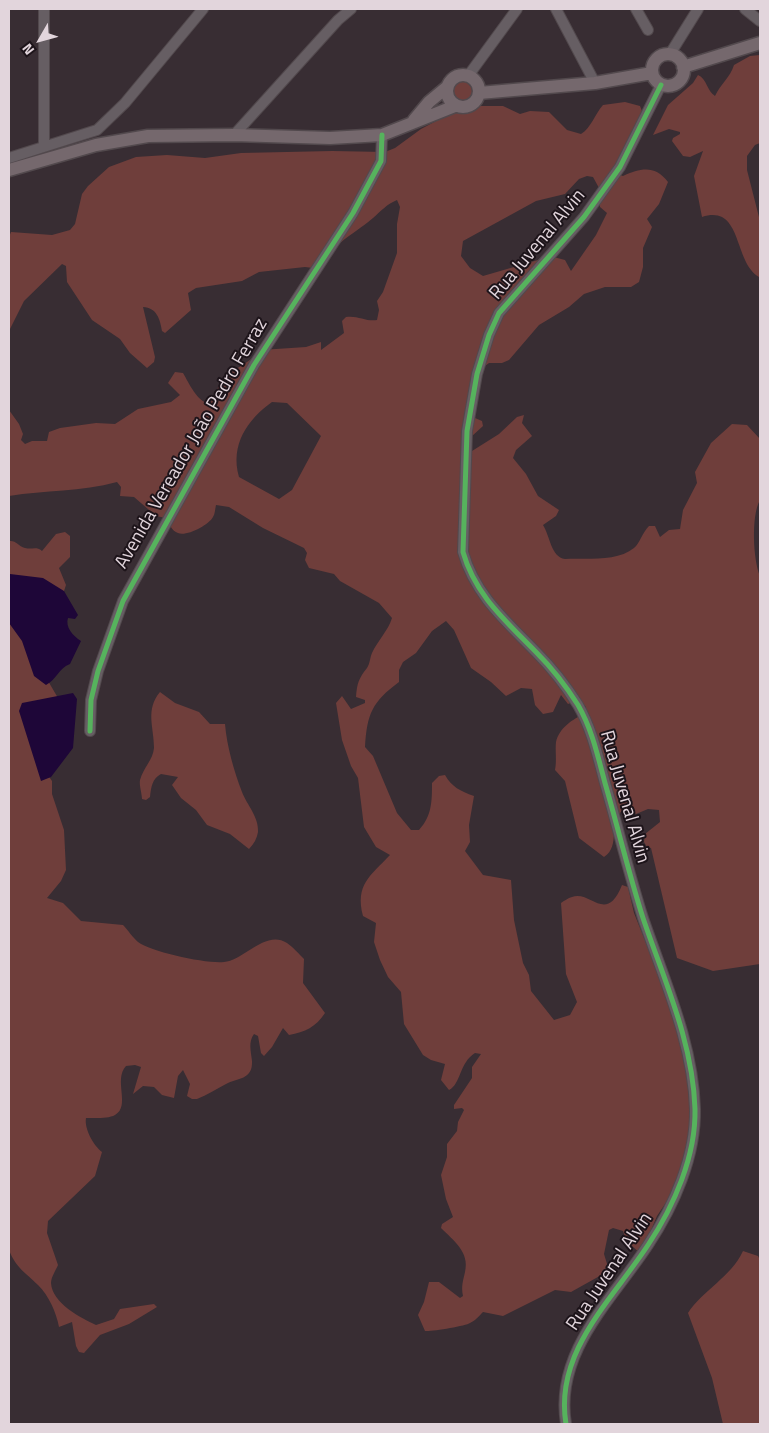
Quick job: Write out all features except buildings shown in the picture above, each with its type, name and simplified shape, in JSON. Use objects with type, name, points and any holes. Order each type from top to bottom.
[{"type":"main road","points":[[683,67],[760,44]]},
{"type":"main road","points":[[670,54],[679,59],[683,67],[683,74],[677,83],[672,86],[661,85],[652,73],[656,59],[670,54]]},
{"type":"main road","points":[[479,92],[595,83],[652,73]]},
{"type":"main road","points":[[9,170],[96,145],[148,136],[234,135],[330,138],[382,135],[414,120],[455,106],[471,105],[478,98],[479,92],[476,82],[468,76],[458,76],[429,102],[414,120]]},
{"type":"main road","points":[[447,87],[448,98],[455,106]]},
{"type":"street","points":[[44,9],[44,147]]},
{"type":"street","points":[[234,135],[338,20],[351,9]]},
{"type":"street","points":[[468,76],[517,9]]},
{"type":"street","points":[[556,9],[595,83]]},
{"type":"street","points":[[636,9],[648,30]]},
{"type":"street","points":[[670,54],[698,9]]},
{"type":"street","points":[[746,9],[760,21]]},
{"type":"street","points":[[9,158],[97,130],[125,103],[199,11]]},
{"type":"street","name":"Rua Juvenal Alvin","points":[[566,1424],[567,1384],[572,1361],[582,1337],[648,1244],[668,1210],[683,1173],[693,1145],[695,1111],[693,1080],[683,1038],[660,960],[644,919],[592,737],[579,708],[561,681],[492,608],[468,571],[463,552],[467,431],[478,374],[489,335],[499,313],[584,217],[615,174],[661,85]]},
{"type":"street","name":"Avenida Vereador João Pedro Ferraz","points":[[90,731],[91,700],[98,671],[123,602],[254,365],[353,213],[381,161],[382,135]]},
{"type":"shaded area","points":[[760,55],[760,143],[755,145],[747,156],[747,170],[760,221],[759,277],[751,270],[731,226],[725,219],[715,215],[702,217],[694,176],[703,151],[690,157],[683,156],[672,141],[680,132],[669,129],[653,135],[668,105],[693,83],[698,75],[715,96],[734,65],[750,56]]},
{"type":"shaded area","points":[[461,81],[469,84],[472,92],[469,100],[461,103],[453,100],[450,92],[453,84]]},
{"type":"shaded area","points":[[625,102],[640,106],[642,111],[620,175],[623,176],[636,171],[647,170],[658,173],[668,182],[659,204],[647,219],[652,227],[643,248],[643,267],[639,282],[631,287],[605,287],[584,294],[569,307],[539,325],[509,360],[502,363],[489,363],[485,366],[481,373],[474,414],[475,418],[482,421],[483,426],[471,437],[467,451],[472,451],[499,434],[517,417],[524,415],[522,423],[532,436],[516,450],[513,458],[526,474],[538,496],[559,510],[556,516],[543,525],[551,545],[560,557],[565,559],[592,559],[619,555],[634,548],[649,526],[655,526],[660,537],[669,530],[680,529],[683,510],[697,483],[695,472],[711,443],[732,424],[747,425],[760,439],[760,500],[755,516],[754,538],[760,576],[760,964],[713,971],[677,958],[651,848],[647,847],[644,842],[645,834],[660,822],[659,810],[648,809],[636,814],[626,808],[620,813],[615,825],[612,846],[604,857],[579,838],[565,781],[555,770],[556,742],[560,732],[584,714],[586,707],[575,695],[573,702],[568,704],[561,695],[553,712],[543,714],[535,705],[532,689],[521,688],[506,696],[491,682],[471,668],[454,630],[446,621],[432,631],[416,653],[403,662],[399,670],[399,682],[377,703],[367,726],[365,747],[373,756],[397,813],[411,830],[419,830],[429,814],[432,783],[439,776],[445,775],[457,788],[474,796],[469,825],[470,842],[465,851],[483,875],[511,880],[514,920],[523,963],[529,975],[531,991],[554,1020],[570,1015],[577,1002],[566,974],[561,903],[571,897],[579,896],[604,905],[610,903],[616,897],[622,885],[628,887],[634,913],[677,1020],[699,1110],[676,1193],[657,1216],[641,1254],[632,1246],[628,1246],[623,1231],[613,1228],[609,1230],[604,1254],[608,1267],[605,1273],[571,1292],[555,1290],[503,1316],[483,1312],[474,1321],[467,1324],[425,1331],[418,1315],[424,1302],[429,1282],[439,1282],[460,1298],[463,1296],[462,1286],[466,1265],[465,1258],[455,1242],[441,1228],[442,1224],[453,1217],[446,1199],[441,1175],[447,1157],[447,1144],[457,1131],[458,1122],[464,1110],[462,1108],[454,1109],[454,1105],[472,1078],[472,1067],[481,1054],[475,1053],[470,1057],[456,1083],[449,1090],[441,1080],[445,1064],[431,1060],[423,1055],[404,1024],[401,992],[388,977],[374,942],[376,923],[363,916],[361,896],[366,882],[390,855],[376,847],[364,827],[358,778],[351,766],[342,740],[336,703],[342,696],[351,709],[365,703],[365,700],[356,697],[358,684],[368,666],[374,648],[392,618],[379,603],[340,581],[334,574],[309,568],[305,560],[307,553],[304,548],[263,528],[229,507],[216,505],[214,516],[211,520],[197,530],[182,534],[174,531],[166,518],[156,516],[134,497],[120,496],[121,487],[117,482],[90,488],[9,496],[9,410],[19,424],[23,434],[21,440],[25,444],[32,441],[47,441],[49,432],[60,428],[96,423],[115,424],[138,409],[171,402],[180,395],[168,383],[175,372],[183,373],[197,396],[205,403],[210,404],[223,379],[261,350],[306,347],[321,342],[321,350],[344,333],[342,321],[346,317],[377,320],[379,310],[377,301],[383,292],[397,253],[397,224],[400,207],[397,200],[387,206],[338,245],[321,269],[305,267],[259,272],[242,281],[196,288],[188,293],[191,310],[165,333],[162,331],[159,318],[155,312],[152,309],[143,307],[155,357],[154,362],[147,368],[130,353],[120,339],[92,320],[67,282],[66,266],[62,264],[24,301],[9,331],[9,237],[11,232],[52,235],[70,230],[75,224],[82,194],[88,186],[109,167],[136,157],[167,155],[205,158],[241,153],[385,152],[395,148],[421,129],[451,113],[471,106],[503,106],[520,114],[530,111],[549,112],[567,130],[581,134],[588,128],[603,105]],"holes":[[[587,176],[593,177],[599,188],[600,207],[607,213],[596,235],[571,271],[565,260],[546,255],[538,260],[483,276],[470,268],[461,256],[463,241],[536,201],[565,194],[579,179]],[[272,402],[287,403],[321,436],[292,490],[279,499],[239,477],[237,465],[237,454],[243,434],[255,417]]]},
{"type":"shaded area","points":[[65,532],[70,536],[70,557],[59,568],[66,585],[30,650],[58,698],[43,768],[52,781],[52,794],[64,830],[66,870],[61,881],[47,898],[63,903],[81,921],[123,925],[138,942],[145,946],[193,959],[224,962],[232,960],[263,942],[279,940],[287,943],[304,959],[303,983],[325,1013],[314,1025],[300,1032],[289,1035],[283,1028],[272,1047],[264,1056],[261,1053],[258,1036],[254,1034],[250,1043],[252,1067],[250,1072],[197,1099],[187,1096],[190,1084],[183,1070],[178,1076],[174,1098],[162,1095],[154,1087],[143,1086],[133,1094],[141,1067],[135,1065],[126,1066],[121,1078],[122,1106],[120,1111],[109,1117],[86,1118],[90,1137],[102,1152],[95,1176],[48,1221],[47,1233],[58,1265],[51,1281],[53,1290],[56,1297],[68,1309],[96,1325],[114,1319],[120,1309],[154,1304],[157,1307],[129,1324],[100,1335],[84,1353],[79,1352],[76,1346],[72,1322],[59,1327],[54,1310],[46,1294],[18,1266],[9,1250],[9,541],[13,541],[25,548],[42,551],[56,534]]},
{"type":"shaded area","points":[[10,574],[43,578],[64,591],[78,615],[75,619],[68,618],[67,621],[73,634],[81,641],[70,664],[63,668],[46,685],[34,676],[22,641],[9,623]]},
{"type":"shaded area","points":[[160,692],[175,703],[199,712],[210,724],[225,724],[236,776],[244,797],[257,821],[258,832],[256,839],[249,849],[230,834],[207,825],[196,810],[181,798],[172,785],[178,777],[161,774],[154,781],[150,797],[146,800],[142,799],[140,780],[154,748],[151,719],[155,699]]},
{"type":"shaded area","points":[[73,693],[77,699],[73,748],[51,777],[41,781],[19,711],[22,703]]},
{"type":"shaded area","points":[[743,1251],[758,1256],[760,1260],[760,1424],[723,1424],[712,1378],[688,1313],[701,1297],[724,1276]]},
{"type":"cycle path","points":[[566,1424],[565,1398],[569,1373],[577,1350],[603,1307],[658,1230],[682,1180],[692,1145],[695,1109],[693,1084],[683,1035],[643,918],[591,733],[578,705],[559,677],[483,594],[468,567],[463,552],[467,431],[477,374],[489,335],[499,313],[584,217],[620,167],[661,85]]},
{"type":"cycle path","points":[[90,731],[91,700],[98,671],[123,601],[254,365],[353,213],[381,161],[382,135]]}]
